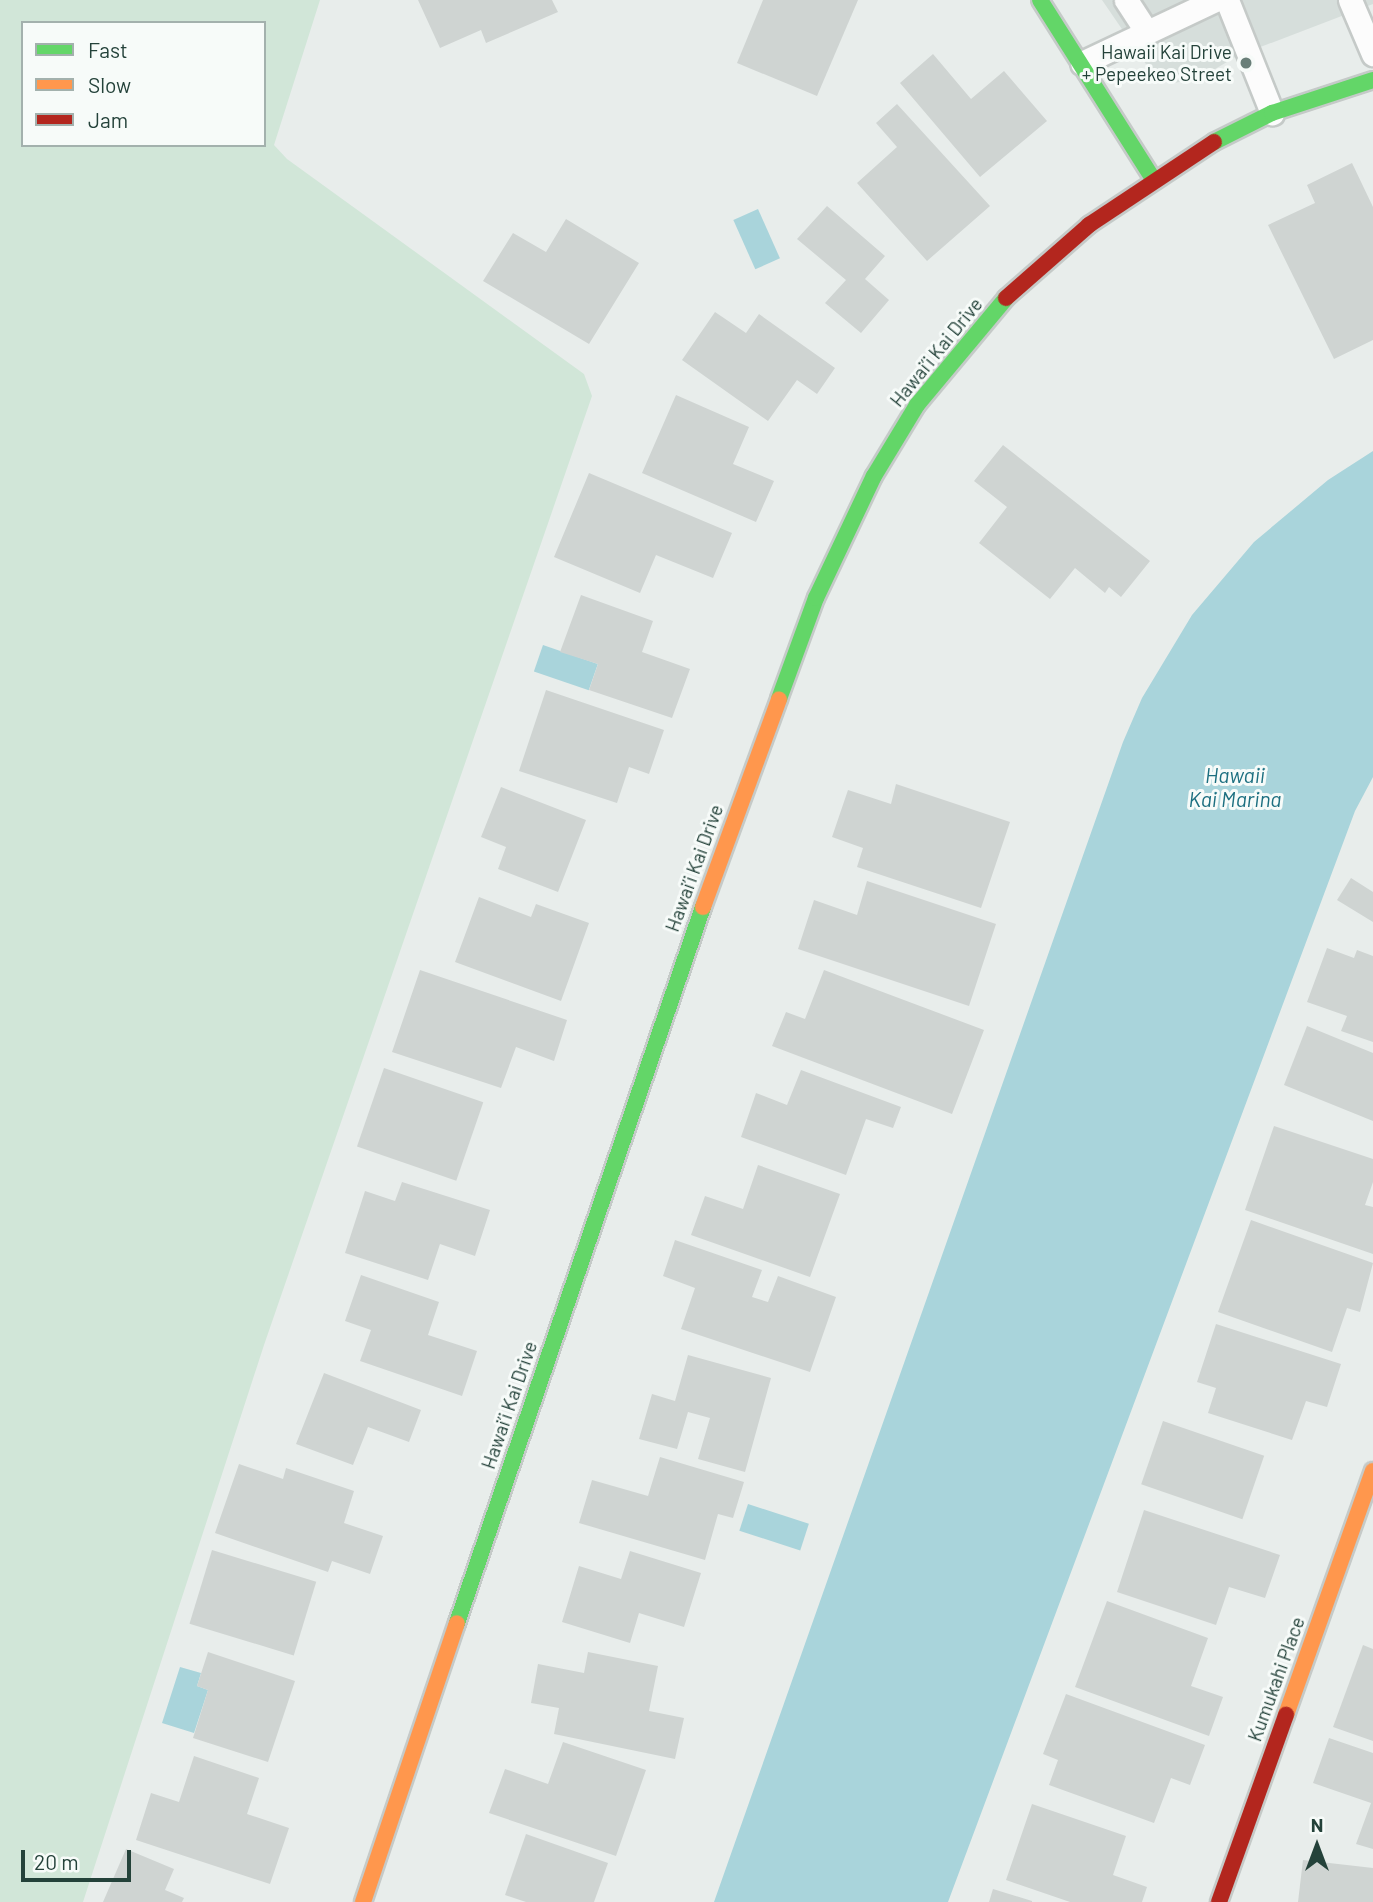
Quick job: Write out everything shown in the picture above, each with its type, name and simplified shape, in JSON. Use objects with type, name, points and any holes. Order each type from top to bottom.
[{"type":"main road","points":[[1040,0],[1153,179]]},
{"type":"main road","name":"Hawai’i Kai Drive","points":[[363,1902],[661,1021],[836,551],[917,405],[1006,298],[1089,225],[1153,179],[1272,113],[1373,80]]},
{"type":"main road","name":"Kumukahi Place","points":[[1219,1902],[1373,1471]]},
{"type":"lane","points":[[1126,0],[1147,32]]},
{"type":"lane","points":[[1082,63],[1215,0]]},
{"type":"lane","points":[[1227,0],[1272,113]]},
{"type":"lane","points":[[1350,0],[1373,54]]},
{"type":"shaded area","points":[[1102,0],[1373,0],[1373,4],[1237,56],[1200,78],[1174,83],[1150,70]]},
{"type":"green space","points":[[0,0],[320,0],[274,145],[287,159],[584,374],[592,396],[264,1345],[83,1902],[0,1902]]},
{"type":"water","points":[[758,209],[780,258],[755,269],[733,220]]},
{"type":"water","name":"Hawaii Kai Marina","points":[[1373,451],[1373,777],[1355,811],[948,1902],[714,1902],[1123,742],[1142,698],[1192,615],[1254,542],[1328,480]]},
{"type":"water","points":[[543,645],[598,664],[589,690],[534,671]]},
{"type":"water","points":[[748,1504],[809,1524],[800,1550],[739,1531]]},
{"type":"water","points":[[180,1667],[201,1673],[197,1686],[208,1690],[194,1733],[162,1723]]},
{"type":"building","points":[[418,0],[552,0],[558,12],[486,43],[481,30],[440,48]]},
{"type":"building","points":[[763,0],[858,0],[817,96],[737,63]]},
{"type":"building","points":[[933,54],[971,99],[1004,71],[1047,121],[980,177],[900,83]]},
{"type":"building","points":[[897,104],[990,206],[927,261],[857,183],[897,147],[876,123]]},
{"type":"building","points":[[1352,163],[1373,207],[1373,340],[1334,359],[1268,225],[1315,203],[1307,185]]},
{"type":"building","points":[[827,206],[885,256],[865,279],[889,300],[861,333],[825,303],[846,280],[797,239]]},
{"type":"building","points":[[566,219],[639,263],[589,344],[483,281],[513,233],[546,252]]},
{"type":"building","points":[[715,312],[746,333],[759,314],[835,368],[817,394],[797,380],[768,421],[682,360]]},
{"type":"building","points":[[676,395],[749,427],[733,464],[774,481],[756,522],[642,473]]},
{"type":"building","points":[[1003,445],[1150,561],[1121,597],[1109,587],[1105,593],[1075,568],[1050,599],[979,543],[1007,507],[974,481]]},
{"type":"building","points":[[589,473],[732,533],[713,578],[656,555],[640,593],[554,557]]},
{"type":"building","points":[[581,595],[653,621],[642,652],[690,669],[672,718],[589,690],[598,664],[560,652]]},
{"type":"building","points":[[546,690],[664,730],[649,774],[629,767],[617,803],[519,771]]},
{"type":"building","points":[[896,784],[1010,822],[981,908],[857,867],[863,848],[832,837],[848,790],[891,804]]},
{"type":"building","points":[[501,787],[586,820],[558,892],[498,869],[506,847],[481,837]]},
{"type":"building","points":[[1351,878],[1373,892],[1373,922],[1337,900]]},
{"type":"building","points":[[867,881],[996,924],[969,1006],[798,949],[814,900],[857,915]]},
{"type":"building","points":[[479,897],[531,917],[536,904],[589,923],[561,1001],[455,962]]},
{"type":"building","points":[[1327,948],[1354,958],[1357,950],[1373,956],[1373,1042],[1341,1031],[1347,1016],[1307,1002]]},
{"type":"building","points":[[420,970],[567,1020],[554,1061],[516,1047],[501,1088],[392,1052]]},
{"type":"building","points":[[824,970],[984,1030],[952,1114],[772,1046],[786,1012],[805,1019]]},
{"type":"building","points":[[1307,1026],[1373,1053],[1373,1121],[1284,1085]]},
{"type":"building","points":[[384,1068],[483,1102],[456,1181],[357,1146]]},
{"type":"building","points":[[801,1070],[901,1107],[893,1128],[866,1119],[846,1175],[741,1137],[756,1093],[787,1105]]},
{"type":"building","points":[[1274,1126],[1373,1159],[1373,1182],[1365,1205],[1373,1207],[1373,1254],[1245,1210]]},
{"type":"building","points":[[758,1165],[840,1194],[810,1277],[691,1235],[705,1196],[743,1209]]},
{"type":"building","points":[[402,1182],[490,1210],[475,1256],[440,1244],[428,1280],[345,1253],[365,1191],[395,1201]]},
{"type":"building","points":[[1251,1220],[1373,1263],[1360,1312],[1347,1308],[1332,1352],[1218,1312]]},
{"type":"building","points":[[675,1240],[762,1270],[752,1297],[768,1302],[778,1276],[836,1297],[810,1372],[681,1329],[695,1288],[663,1276]]},
{"type":"building","points":[[361,1275],[439,1302],[428,1335],[477,1351],[462,1396],[360,1361],[371,1330],[345,1321]]},
{"type":"building","points":[[1216,1324],[1341,1364],[1327,1407],[1306,1401],[1292,1440],[1208,1413],[1216,1388],[1197,1382]]},
{"type":"building","points":[[688,1355],[771,1378],[745,1472],[698,1459],[710,1418],[688,1412],[677,1449],[639,1439],[652,1394],[675,1401]]},
{"type":"building","points":[[324,1373],[421,1410],[409,1442],[368,1427],[353,1465],[296,1444]]},
{"type":"building","points":[[1163,1421],[1264,1456],[1242,1519],[1141,1484]]},
{"type":"building","points":[[660,1457],[744,1482],[733,1518],[718,1514],[705,1560],[579,1523],[592,1480],[648,1496]]},
{"type":"building","points":[[239,1464],[283,1479],[286,1468],[354,1491],[344,1523],[383,1536],[370,1574],[332,1561],[328,1572],[215,1533]]},
{"type":"building","points":[[1144,1510],[1280,1555],[1265,1598],[1229,1587],[1216,1625],[1117,1592]]},
{"type":"building","points":[[212,1550],[316,1582],[294,1656],[189,1624]]},
{"type":"building","points":[[630,1551],[701,1573],[684,1627],[639,1613],[630,1643],[562,1622],[579,1566],[621,1579]]},
{"type":"building","points":[[1107,1601],[1208,1638],[1191,1686],[1223,1697],[1209,1736],[1075,1687]]},
{"type":"building","points":[[1363,1645],[1373,1649],[1373,1741],[1333,1727]]},
{"type":"building","points":[[208,1652],[295,1681],[268,1762],[193,1738],[208,1690],[197,1686]]},
{"type":"building","points":[[588,1652],[658,1666],[649,1711],[684,1718],[675,1759],[554,1734],[559,1708],[531,1703],[538,1664],[584,1673]]},
{"type":"building","points":[[1066,1694],[1205,1745],[1190,1785],[1171,1778],[1154,1823],[1049,1785],[1058,1760],[1043,1754]]},
{"type":"building","points":[[1329,1738],[1373,1753],[1373,1849],[1356,1844],[1371,1803],[1313,1783]]},
{"type":"building","points":[[563,1742],[646,1770],[616,1856],[489,1813],[505,1769],[548,1784]]},
{"type":"building","points":[[194,1756],[259,1778],[247,1814],[289,1828],[270,1884],[136,1840],[151,1793],[179,1802]]},
{"type":"building","points":[[1032,1804],[1126,1836],[1113,1875],[1147,1887],[1142,1902],[1070,1902],[1006,1880]]},
{"type":"building","points":[[526,1834],[608,1863],[594,1902],[526,1902],[505,1895]]},
{"type":"building","points":[[126,1849],[174,1869],[165,1890],[184,1898],[182,1902],[103,1902]]},
{"type":"building","points":[[1303,1860],[1373,1868],[1373,1902],[1298,1902]]},
{"type":"building","points":[[993,1889],[1032,1901],[1032,1902],[989,1902]]},
{"type":"traffic: fast","points":[[1040,0],[1153,179]]},
{"type":"traffic: fast","points":[[1214,142],[1272,113],[1373,80]]},
{"type":"traffic: fast","points":[[779,699],[816,598],[874,476],[917,405],[1006,298]]},
{"type":"traffic: fast","points":[[457,1623],[703,907]]},
{"type":"traffic: slow","points":[[703,907],[779,699]]},
{"type":"traffic: slow","points":[[1286,1715],[1373,1471]]},
{"type":"traffic: slow","points":[[363,1902],[457,1623]]},
{"type":"traffic: jam","points":[[1006,298],[1089,225],[1214,142]]},
{"type":"traffic: jam","points":[[1219,1902],[1286,1715]]},
{"type":"place","name":"Hawaii Kai Drive + Pepeekeo Street","points":[[1246,63]]}]
